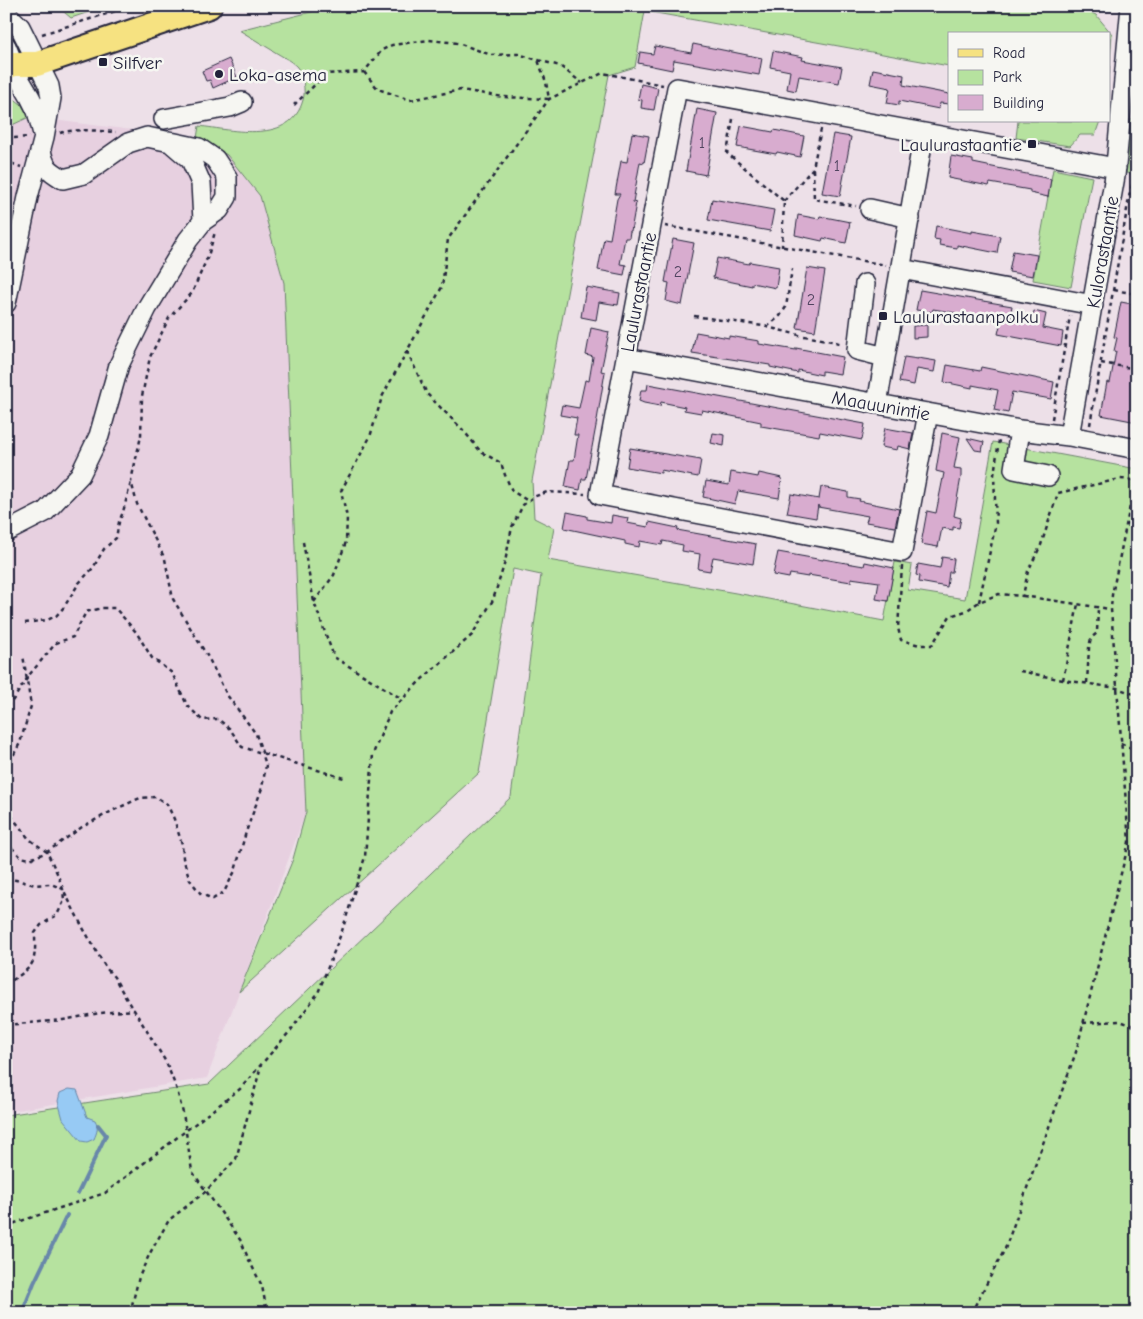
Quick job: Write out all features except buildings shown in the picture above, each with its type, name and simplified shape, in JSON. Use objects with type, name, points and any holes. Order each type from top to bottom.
[{"type":"main road","points":[[10,68],[37,64],[209,6]]},
{"type":"street","name":"Kulorastaantie","points":[[1069,436],[1116,168],[1129,111],[1131,6]]},
{"type":"street","points":[[6,13],[20,27],[49,86],[51,98],[43,144],[28,197],[6,303]]},
{"type":"street","points":[[6,532],[45,512],[80,475],[99,436],[118,364],[146,308],[188,240],[203,221],[219,210],[227,197],[227,178],[215,159],[199,148],[147,137],[128,144],[84,174],[63,179],[50,171],[43,162],[43,144],[37,111],[30,97],[10,68]]},
{"type":"street","points":[[677,88],[1116,168]]},
{"type":"street","name":"Laulurastaantie","points":[[600,495],[677,88]]},
{"type":"street","points":[[164,119],[230,107],[242,102]]},
{"type":"street","points":[[877,404],[924,133]]},
{"type":"street","points":[[169,141],[191,160],[201,183],[203,221]]},
{"type":"street","points":[[870,209],[910,218]]},
{"type":"street","points":[[901,269],[1093,305]]},
{"type":"street","points":[[865,284],[857,350],[885,357]]},
{"type":"street","name":"Maauunintie","points":[[626,358],[1020,430],[1088,439],[1137,449]]},
{"type":"street","points":[[600,495],[902,552],[928,413]]},
{"type":"street","points":[[1020,430],[1014,469],[1048,476]]},
{"type":"path","points":[[42,34],[132,6]]},
{"type":"path","points":[[294,105],[326,74],[364,72],[382,50],[392,46],[429,40],[458,43],[492,54],[518,54],[560,66],[582,83]]},
{"type":"path","points":[[538,60],[546,82],[549,99]]},
{"type":"path","points":[[364,72],[378,89],[410,100],[461,90],[503,97],[549,99]]},
{"type":"path","points":[[314,602],[334,575],[346,542],[347,517],[341,491],[370,437],[382,396],[442,287],[448,239],[549,99],[603,74],[677,88]]},
{"type":"path","points":[[733,118],[727,153],[784,201]]},
{"type":"path","points":[[822,124],[813,168],[814,199],[870,209]]},
{"type":"path","points":[[6,137],[43,144],[64,132],[116,132],[147,137]]},
{"type":"path","points":[[782,246],[784,201],[813,168]]},
{"type":"path","points":[[1088,439],[1130,192],[1137,168]]},
{"type":"path","points":[[25,623],[47,620],[56,616],[64,608],[79,583],[93,568],[104,549],[116,538],[132,481],[141,436],[142,396],[150,357],[169,318],[192,292],[208,256],[219,210]]},
{"type":"path","points":[[651,224],[782,246],[901,269]]},
{"type":"path","points":[[767,327],[780,316],[786,307],[792,269]]},
{"type":"path","points":[[694,316],[767,327],[832,341],[857,350]]},
{"type":"path","points":[[407,351],[427,394],[463,430],[481,452],[501,463],[504,475],[512,490],[528,500]]},
{"type":"path","points":[[1101,363],[1137,370]]},
{"type":"path","points":[[979,602],[996,523],[994,475],[999,440]]},
{"type":"path","points":[[971,1313],[1005,1249],[1076,1052],[1129,842],[1111,609],[1137,471]]},
{"type":"path","points":[[1022,596],[1028,571],[1041,545],[1058,493],[1120,479],[1134,480]]},
{"type":"path","points":[[6,842],[21,856],[30,859],[47,852],[82,827],[114,810],[140,798],[156,797],[167,804],[174,819],[190,880],[201,894],[213,899],[224,892],[236,871],[246,832],[262,788],[266,765],[256,734],[227,695],[209,659],[173,599],[165,559],[137,504],[132,481]]},
{"type":"path","points":[[6,1226],[105,1193],[240,1089],[291,1030],[318,993],[342,931],[365,857],[373,754],[390,712],[420,681],[472,635],[493,600],[506,562],[512,527],[523,505],[533,496],[547,492],[600,495]]},
{"type":"path","points":[[304,542],[314,602],[334,657],[402,699]]},
{"type":"path","points":[[902,552],[898,628],[901,640],[920,645],[932,645],[950,616],[966,611],[979,602],[999,594],[1111,609]]},
{"type":"path","points":[[1063,680],[1078,604]]},
{"type":"path","points":[[1086,684],[1091,638],[1097,633],[1098,607]]},
{"type":"path","points":[[6,706],[11,703],[27,679],[56,643],[73,637],[86,612],[102,608],[115,608],[136,632],[152,658],[172,672],[187,705],[202,720],[218,719],[230,729],[242,747],[347,779]]},
{"type":"path","points":[[6,769],[20,743],[31,706],[23,655]]},
{"type":"path","points":[[1020,671],[1117,688],[1137,695]]},
{"type":"path","points":[[1121,743],[1137,751]]},
{"type":"path","points":[[6,809],[29,839],[47,852],[89,940],[166,1062],[177,1090],[192,1171],[241,1241],[262,1286],[266,1307],[264,1313]]},
{"type":"path","points":[[6,879],[35,885],[51,884],[63,889]]},
{"type":"path","points":[[6,984],[19,976],[33,962],[35,933],[41,925],[57,915],[64,901],[63,889]]},
{"type":"path","points":[[6,1025],[63,1020],[100,1013],[134,1010]]},
{"type":"path","points":[[1083,1023],[1120,1021],[1137,1027]]},
{"type":"path","points":[[130,1313],[139,1277],[169,1220],[205,1192],[236,1159],[262,1063]]},
{"type":"shaded area","points":[[29,117],[197,138],[227,155],[260,196],[284,283],[306,812],[207,1078],[6,1112],[6,128]]},
{"type":"green space","points":[[57,6],[107,6],[71,18]]},
{"type":"green space","points":[[335,6],[1077,6],[1096,15],[1112,34],[1110,61],[1110,32],[948,32],[948,66],[645,11],[635,67],[609,75],[532,481],[534,518],[554,528],[548,560],[884,621],[895,562],[912,565],[908,590],[965,599],[993,442],[1137,469],[1137,545],[1131,577],[1137,607],[1137,1313],[6,1313],[6,1115],[209,1084],[511,797],[541,575],[513,569],[479,773],[239,992],[293,859],[306,812],[284,283],[260,196],[227,155],[197,138],[199,126],[228,130],[259,131],[274,129],[286,124],[296,114],[303,100],[304,88],[299,70],[292,62],[239,30]]},
{"type":"green space","points":[[8,94],[21,104],[29,117],[6,128],[6,95]]},
{"type":"green space","points":[[1137,116],[1137,147],[1131,174],[1126,173],[1129,126],[1131,120]]},
{"type":"green space","points":[[1018,122],[1100,122],[1095,135],[1080,135],[1070,146],[1016,138]]},
{"type":"green space","points":[[1053,169],[1092,177],[1071,287],[1033,280]]},
{"type":"water","points":[[69,1089],[77,1090],[87,1117],[95,1120],[97,1125],[94,1139],[87,1142],[81,1141],[63,1119],[58,1101],[60,1093]]},
{"type":"waterway","points":[[78,1193],[106,1135],[98,1125]]},
{"type":"waterway","points":[[22,1313],[34,1283],[67,1215]]},
{"type":"place","name":"Silfver","points":[[103,62]]},
{"type":"place","name":"Loka-asema","points":[[219,74]]},
{"type":"place","name":"Laulurastaantie","points":[[1032,144]]},
{"type":"place","name":"Laulurastaanpolku","points":[[883,316]]}]
